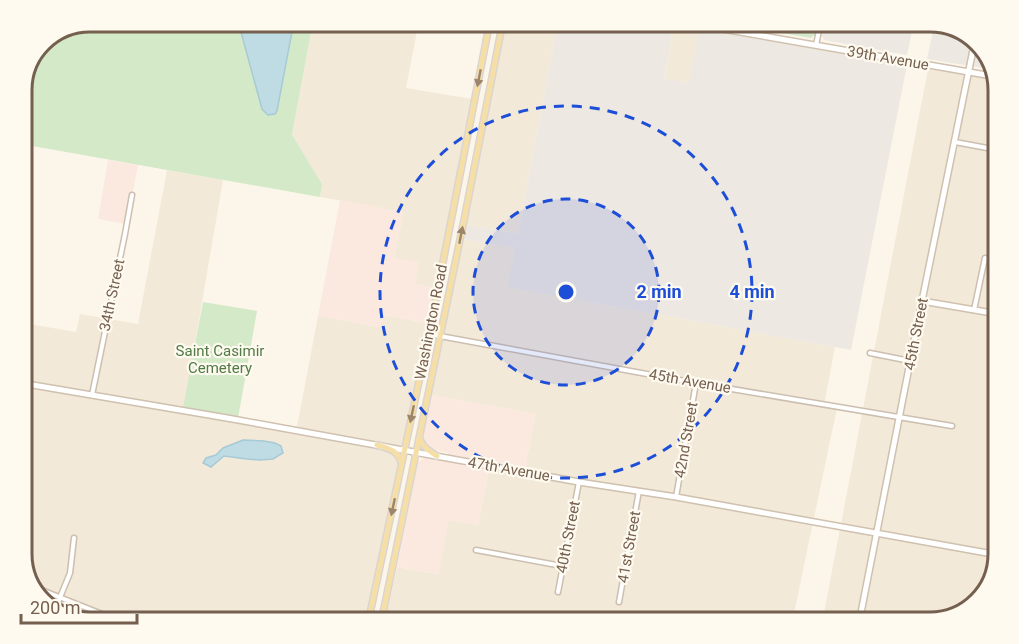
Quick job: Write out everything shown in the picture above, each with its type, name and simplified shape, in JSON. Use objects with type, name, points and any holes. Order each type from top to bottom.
[{"type":"main road","name":"Washington Road","points":[[370,612],[429,334],[488,32]]},
{"type":"main road","name":"Washington Road","points":[[383,612],[500,32]]},
{"type":"main road","points":[[420,436],[422,445],[437,456]]},
{"type":"main road","points":[[377,445],[398,454],[402,466]]},
{"type":"street","name":"39th Avenue","points":[[741,32],[986,75]]},
{"type":"street","points":[[816,45],[819,32]]},
{"type":"street","name":"45th Street","points":[[861,612],[973,51]]},
{"type":"street","points":[[955,142],[988,148]]},
{"type":"street","name":"34th Street","points":[[92,395],[132,195]]},
{"type":"street","points":[[974,310],[985,258]]},
{"type":"street","points":[[922,301],[988,312]]},
{"type":"street","name":"45th Avenue","points":[[429,334],[952,426]]},
{"type":"street","points":[[870,353],[910,361]]},
{"type":"street","name":"42nd Street","points":[[675,497],[696,382]]},
{"type":"street","name":"47th Avenue","points":[[32,385],[988,553]]},
{"type":"street","name":"40th Street","points":[[558,592],[579,482]]},
{"type":"street","name":"41st Street","points":[[619,602],[639,491]]},
{"type":"street","points":[[57,603],[70,573],[74,538]]},
{"type":"street","points":[[476,550],[562,566]]},
{"type":"street","points":[[45,591],[93,612]]},
{"type":"shaded area","points":[[311,32],[417,32],[406,88],[472,99],[435,288],[415,284],[394,258],[403,212],[320,197],[322,184],[292,136]]},
{"type":"shaded area","points":[[504,32],[556,32],[518,234],[466,225]]},
{"type":"shaded area","points":[[556,32],[673,32],[664,78],[689,83],[698,32],[716,32],[907,65],[851,350],[508,287],[515,248],[463,239],[466,225],[518,234]]},
{"type":"shaded area","points":[[673,32],[698,32],[690,83],[664,79]]},
{"type":"shaded area","points":[[823,32],[912,32],[907,55],[824,40]]},
{"type":"shaded area","points":[[933,32],[944,33],[968,46],[978,57],[983,68],[927,59]]},
{"type":"shaded area","points":[[928,69],[987,79],[988,554],[986,569],[978,587],[968,598],[955,607],[941,611],[824,612]]},
{"type":"shaded area","points":[[108,160],[138,165],[127,224],[98,219]]},
{"type":"shaded area","points":[[167,170],[223,180],[183,413],[296,432],[318,316],[380,327],[383,315],[428,323],[367,612],[82,612],[64,607],[46,593],[36,577],[32,558],[32,325],[76,332],[80,314],[138,324]]},
{"type":"shaded area","points":[[340,200],[403,212],[394,258],[419,262],[415,284],[435,288],[428,323],[383,315],[380,327],[318,316]]},
{"type":"shaded area","points":[[463,239],[515,248],[509,287],[835,347],[824,405],[837,408],[794,612],[387,612],[397,567],[438,574],[448,520],[478,525],[489,468],[524,474],[535,414],[432,395]]},
{"type":"shaded area","points":[[432,395],[535,414],[525,468],[490,461],[478,525],[448,520],[439,574],[397,567],[418,462],[424,458],[446,460],[448,453],[431,449],[423,443]]},
{"type":"green space","points":[[311,32],[292,135],[322,184],[320,197],[32,146],[32,86],[36,67],[41,57],[57,41],[78,33]]},
{"type":"green space","points":[[776,32],[816,32],[811,38]]},
{"type":"green space","name":"Saint Casimir Cemetery","points":[[203,302],[257,311],[238,418],[183,408]]},
{"type":"water","points":[[241,32],[292,32],[277,111],[275,114],[268,115],[262,109]]},
{"type":"water","points":[[243,440],[275,443],[281,446],[283,453],[273,459],[260,460],[224,456],[211,467],[203,463],[206,458],[216,455],[223,448]]}]
